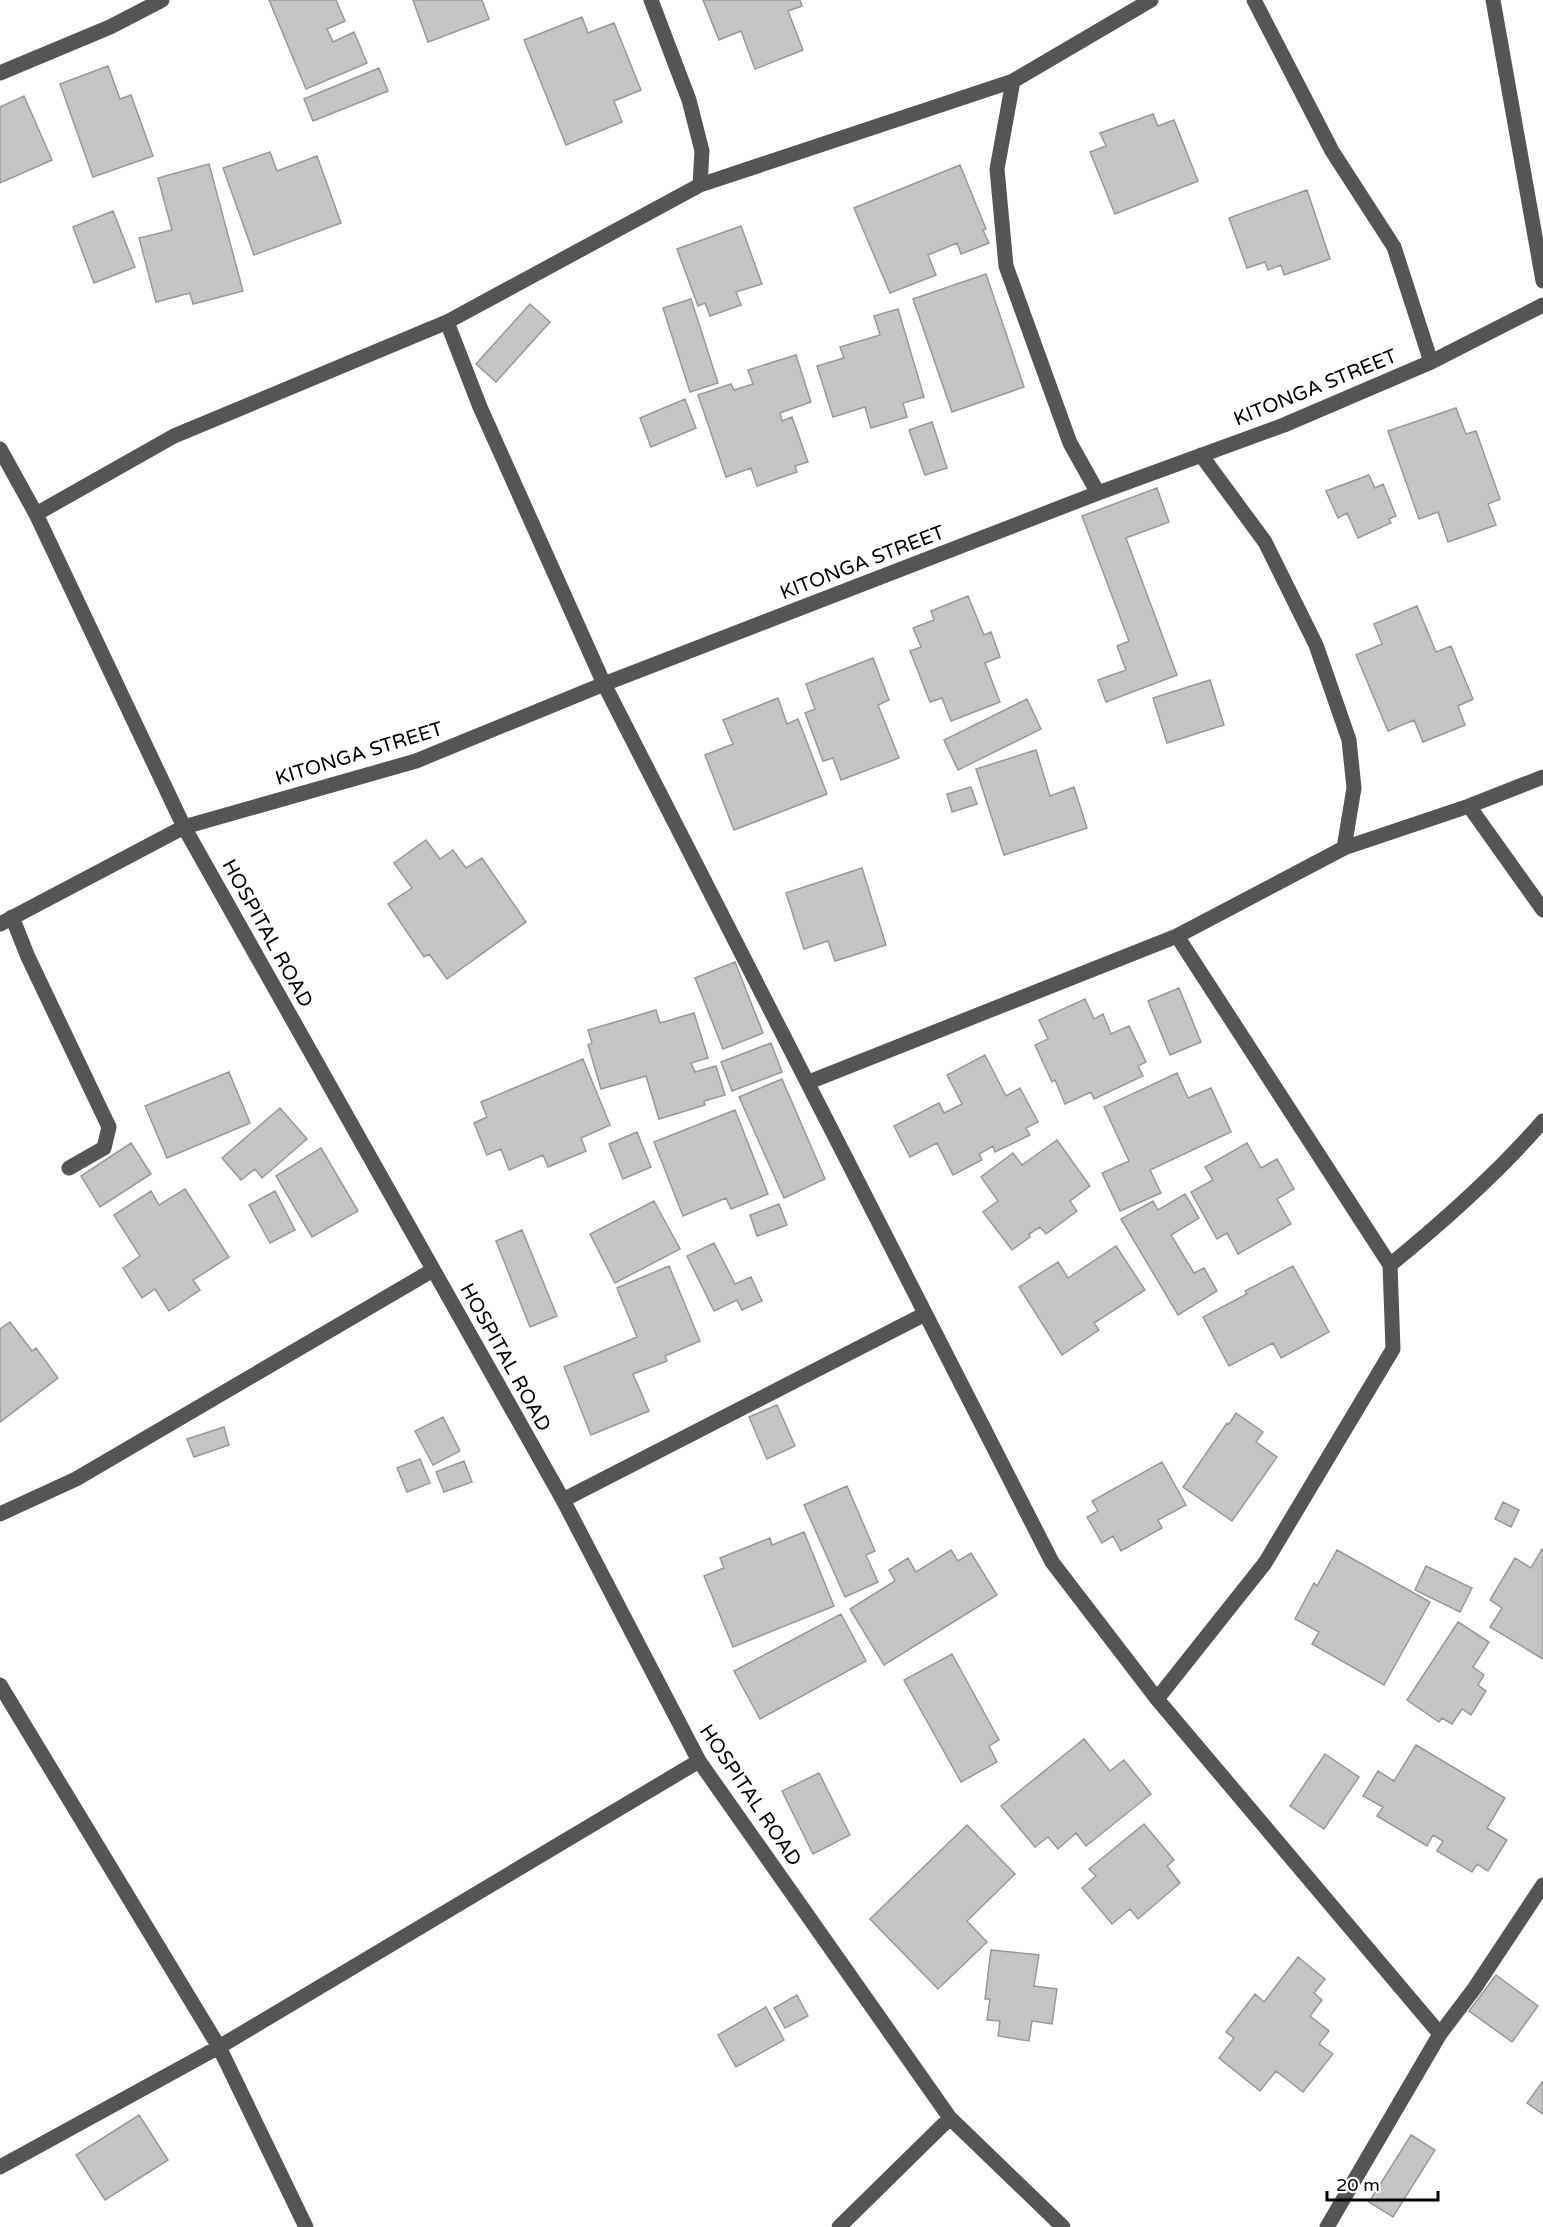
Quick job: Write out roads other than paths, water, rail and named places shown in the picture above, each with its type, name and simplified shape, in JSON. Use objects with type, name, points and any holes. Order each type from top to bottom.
[{"type":"street","points":[[0,73],[110,27],[162,0]]},
{"type":"street","points":[[651,0],[689,100],[702,151],[700,185]]},
{"type":"street","points":[[36,514],[174,436],[447,322],[700,185],[1013,81],[1151,0]]},
{"type":"street","points":[[1254,0],[1332,151],[1394,247],[1431,362]]},
{"type":"street","points":[[1493,0],[1543,281]]},
{"type":"street","points":[[1013,81],[997,169],[1006,266],[1070,443],[1098,494]]},
{"type":"street","name":"KITONGA STREET","points":[[6,921],[184,827],[416,761],[604,684],[1284,425],[1431,362],[1543,305]]},
{"type":"street","points":[[447,322],[480,407],[604,684],[1052,1562],[1157,1699],[1440,2034]]},
{"type":"street","name":"HOSPITAL ROAD","points":[[0,449],[36,514],[184,827],[563,1500],[699,1761],[950,2118],[1063,2227]]},
{"type":"street","points":[[1201,455],[1265,542],[1316,645],[1349,740],[1354,788],[1344,848]]},
{"type":"street","points":[[809,1082],[1177,936],[1344,848],[1469,806],[1543,777]]},
{"type":"street","points":[[1469,806],[1543,910]]},
{"type":"street","points":[[6,921],[28,957],[109,1127],[104,1148],[69,1168]]},
{"type":"street","points":[[1157,1699],[1265,1563],[1393,1349],[1390,1265],[1177,936]]},
{"type":"street","points":[[1390,1265],[1443,1222],[1525,1142],[1543,1121]]},
{"type":"street","points":[[0,1514],[76,1479],[433,1270]]},
{"type":"street","points":[[563,1500],[925,1314]]},
{"type":"street","points":[[0,1685],[219,2047],[306,2227]]},
{"type":"street","points":[[0,2167],[219,2047],[699,1761]]},
{"type":"street","points":[[1327,2227],[1440,2034],[1474,1989],[1543,1885]]},
{"type":"street","points":[[839,2227],[950,2118]]}]
